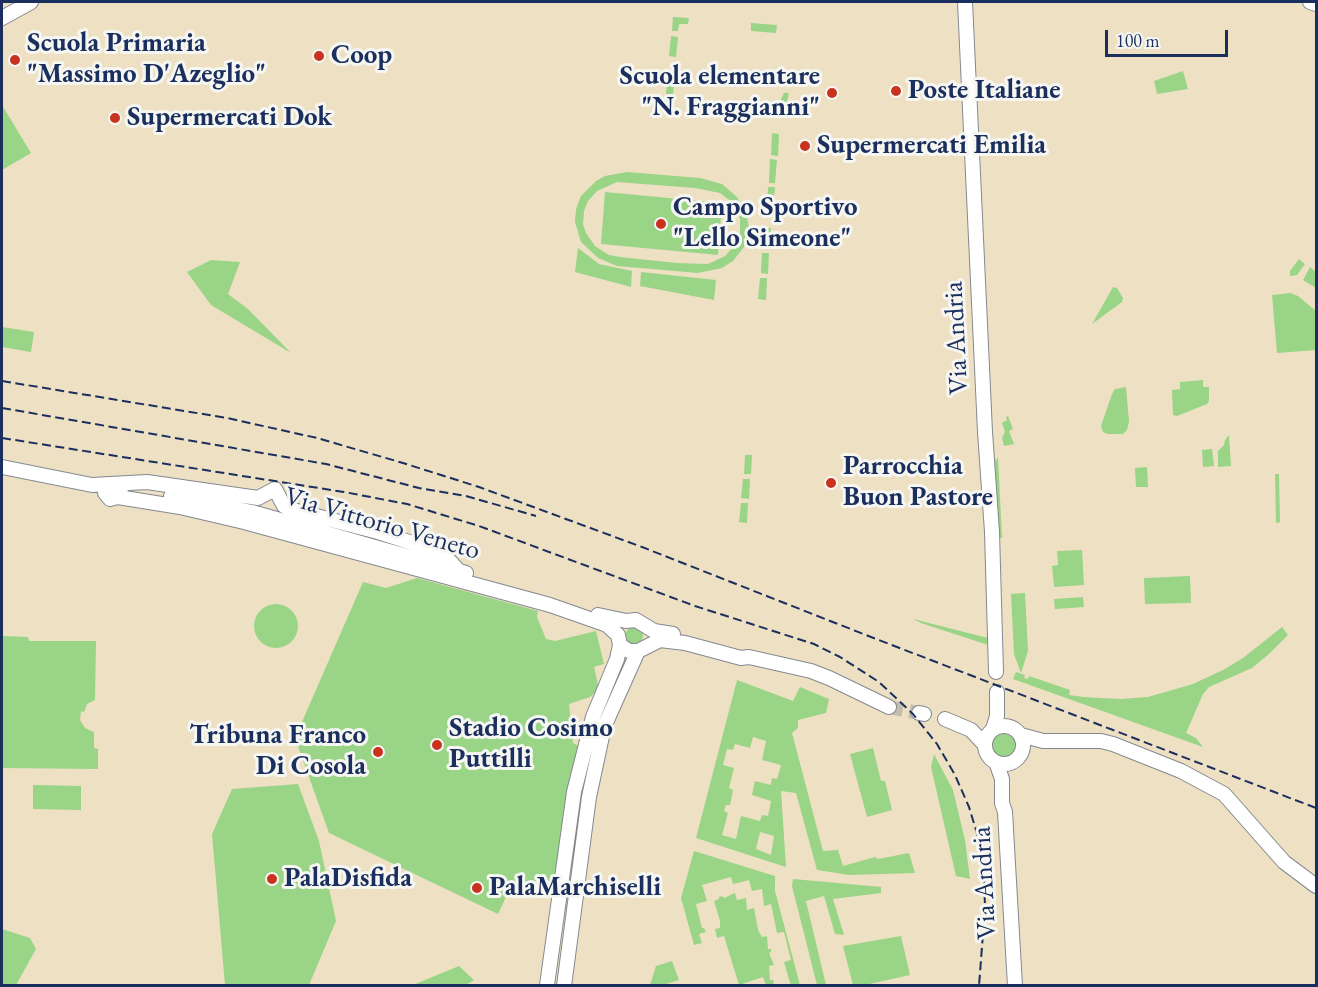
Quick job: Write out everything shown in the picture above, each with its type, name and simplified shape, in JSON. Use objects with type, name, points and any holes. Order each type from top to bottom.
[{"type":"street","points":[[2,18],[31,2]]},
{"type":"street","name":"Via Andria","points":[[965,2],[985,432],[992,532],[996,672]]},
{"type":"street","points":[[1310,2],[1317,4]]},
{"type":"street","name":"Via Vittorio Veneto","points":[[2,467],[114,489],[252,512],[570,603],[607,618],[636,620],[654,631],[685,636],[742,651],[749,657]]},
{"type":"street","points":[[114,489],[147,482],[258,498],[275,489],[284,506],[428,548],[446,557],[459,571]]},
{"type":"street","name":"Via Vittorio Veneto","points":[[114,489],[550,605],[607,625],[629,651],[643,648],[660,640],[685,643],[741,658],[749,657],[811,671],[889,707]]},
{"type":"street","points":[[626,621],[619,629],[617,659],[593,717],[574,792],[547,985],[553,983],[564,986],[589,797],[604,726],[650,636],[646,625]]},
{"type":"street","points":[[1009,726],[998,698],[987,753],[1002,763],[1016,760],[1021,754],[1043,741]]},
{"type":"street","points":[[945,719],[989,735]]},
{"type":"street","points":[[989,735],[1000,726],[1009,726],[1021,735],[1043,741],[1101,741],[1181,771],[1224,794],[1284,862],[1317,886]]},
{"type":"street","points":[[1021,735],[1023,745],[1021,754]]},
{"type":"street","name":"Via Andria","points":[[1002,763],[1002,803],[1005,812],[1015,986]]},
{"type":"green space","points":[[673,17],[689,18],[688,24],[679,24],[678,31],[672,31]]},
{"type":"green space","points":[[751,23],[777,25],[776,33],[751,31]]},
{"type":"green space","points":[[671,36],[678,37],[676,57],[669,56]]},
{"type":"green space","points":[[1183,71],[1188,89],[1157,94],[1154,81]]},
{"type":"green space","points":[[667,83],[674,84],[672,106],[665,106]]},
{"type":"green space","points":[[784,93],[789,93],[783,117],[774,116],[775,104],[779,103]]},
{"type":"green space","points":[[2,105],[31,153],[2,170]]},
{"type":"green space","points":[[772,133],[779,134],[778,156],[771,155]]},
{"type":"green space","points":[[770,159],[777,160],[775,183],[769,183]]},
{"type":"green space","points":[[627,172],[700,178],[722,184],[737,197],[746,211],[749,228],[744,247],[733,261],[722,268],[698,273],[617,266],[598,258],[581,242],[575,222],[576,209],[581,196],[596,181],[605,176]],"holes":[[[617,182],[695,188],[720,193],[733,203],[740,219],[740,235],[736,244],[725,256],[708,264],[677,263],[609,255],[595,246],[586,233],[583,224],[588,201],[597,191]]]},
{"type":"green space","points":[[768,187],[775,187],[773,209],[767,208]]},
{"type":"green space","name":"Campo Sportivo \"Lello Simeone\"","points":[[605,192],[722,203],[718,255],[601,244]]},
{"type":"green space","points":[[765,228],[771,228],[770,249],[763,249]]},
{"type":"green space","points":[[578,248],[599,264],[632,271],[631,287],[575,272]]},
{"type":"green space","points":[[762,253],[769,253],[768,274],[761,273]]},
{"type":"green space","points":[[1299,259],[1305,264],[1297,275],[1290,276],[1290,271]]},
{"type":"green space","points":[[211,260],[240,262],[228,294],[248,309],[291,353],[211,305],[187,272]]},
{"type":"green space","points":[[1310,267],[1316,272],[1316,288],[1303,280]]},
{"type":"green space","points":[[641,272],[716,280],[714,300],[640,286]]},
{"type":"green space","points":[[760,278],[767,278],[766,300],[758,299]]},
{"type":"green space","points":[[1113,287],[1117,288],[1123,298],[1122,302],[1092,324]]},
{"type":"green space","points":[[1290,293],[1298,296],[1316,311],[1316,350],[1277,353],[1272,295]]},
{"type":"green space","points":[[2,327],[34,332],[31,352],[2,347]]},
{"type":"green space","points":[[1203,380],[1203,387],[1209,387],[1207,404],[1177,416],[1173,415],[1172,390],[1180,389],[1180,382]]},
{"type":"green space","points":[[1126,387],[1129,422],[1127,430],[1123,434],[1107,434],[1103,432],[1101,426],[1112,394],[1115,389]]},
{"type":"green space","points":[[1008,416],[1013,429],[1009,431],[1014,444],[1004,446],[1002,438],[1005,432],[1002,423],[1007,420]]},
{"type":"green space","points":[[1229,435],[1231,466],[1218,467],[1218,451]]},
{"type":"green space","points":[[1212,449],[1214,466],[1203,467],[1202,450]]},
{"type":"green space","points":[[745,455],[752,455],[751,474],[744,474]]},
{"type":"green space","points":[[998,457],[1002,538],[998,538],[994,463]]},
{"type":"green space","points":[[1147,467],[1148,487],[1136,487],[1135,468]]},
{"type":"green space","points":[[1275,474],[1279,474],[1280,522],[1276,523]]},
{"type":"green space","points":[[743,479],[750,479],[749,499],[741,498]]},
{"type":"green space","points":[[741,503],[748,503],[747,523],[739,522]]},
{"type":"green space","points":[[1082,550],[1084,585],[1054,587],[1052,566],[1058,565],[1057,551]]},
{"type":"green space","points":[[1190,576],[1191,603],[1145,604],[1144,578]]},
{"type":"green space","name":"Stadio Cosimo Puttilli","points":[[417,578],[538,611],[537,617],[546,639],[555,641],[596,631],[604,664],[594,667],[599,689],[590,697],[569,704],[573,743],[579,746],[579,749],[556,882],[537,880],[506,897],[498,914],[329,833],[295,738],[363,582],[386,588]]},
{"type":"green space","points":[[1025,593],[1028,651],[1021,673],[1014,654],[1011,594]]},
{"type":"green space","points":[[1083,597],[1084,607],[1055,609],[1054,599]]},
{"type":"green space","points":[[276,604],[291,611],[298,626],[291,641],[276,648],[261,641],[254,626],[261,611]]},
{"type":"green space","points":[[913,619],[988,638],[991,646],[921,623]]},
{"type":"green space","points":[[634,627],[640,630],[643,636],[640,642],[634,645],[628,642],[625,636],[628,630]]},
{"type":"green space","points":[[1282,627],[1288,635],[1269,654],[1252,668],[1209,687],[1203,694],[1186,733],[1196,738],[1203,747],[1013,679],[1016,672],[1025,675],[1024,678],[1028,679],[1029,676],[1070,690],[1069,695],[1083,697],[1121,699],[1148,697],[1193,684],[1223,670],[1243,658]]},
{"type":"green space","points":[[3,636],[28,637],[29,641],[96,641],[95,700],[87,704],[84,712],[81,711],[80,720],[85,728],[94,732],[94,748],[98,749],[98,769],[2,768]]},
{"type":"green space","points":[[737,680],[793,701],[800,687],[829,699],[826,713],[798,720],[798,728],[792,733],[823,851],[838,850],[843,866],[875,857],[878,859],[909,853],[915,873],[849,875],[817,870],[796,793],[781,791],[786,867],[696,838]],"holes":[[[753,737],[766,741],[762,760],[781,765],[777,779],[772,778],[771,785],[755,781],[752,795],[771,801],[768,816],[762,815],[760,821],[741,816],[736,839],[722,835],[728,813],[724,811],[726,805],[730,805],[733,790],[729,788],[734,768],[723,765],[727,749],[733,750],[735,744],[750,748]],[[760,832],[774,836],[771,855],[756,849]]]},
{"type":"green space","points":[[1004,731],[1014,735],[1018,745],[1014,755],[1004,759],[994,755],[990,745],[994,735]]},
{"type":"green space","points":[[873,748],[881,781],[885,781],[892,810],[867,817],[850,754]]},
{"type":"green space","points":[[934,754],[953,790],[965,840],[970,879],[956,876],[931,767]]},
{"type":"green space","name":"PalaDisfida","points":[[298,784],[319,841],[336,921],[309,985],[225,985],[212,834],[232,789]]},
{"type":"green space","points":[[33,785],[81,786],[81,810],[33,809]]},
{"type":"green space","points":[[694,851],[775,876],[775,891],[800,985],[790,983],[784,962],[791,960],[784,932],[777,933],[771,904],[764,906],[762,889],[752,891],[749,880],[733,884],[731,877],[702,885],[707,901],[696,904],[702,928],[706,932],[699,934],[702,943],[694,945],[681,898]]},
{"type":"green space","points":[[793,879],[881,887],[881,893],[833,899],[844,935],[835,934],[824,896],[806,901],[826,985],[817,985],[792,886]]},
{"type":"green space","points":[[735,893],[737,900],[746,898],[747,910],[754,908],[758,930],[762,937],[767,936],[768,949],[771,949],[769,953],[774,965],[769,966],[770,980],[774,983],[772,985],[766,985],[763,977],[739,985],[724,936],[717,938],[715,929],[720,928],[720,921],[714,901],[719,897],[724,898]]},
{"type":"green space","points":[[2,929],[30,938],[36,949],[16,985],[2,985]]},
{"type":"green space","points":[[901,936],[910,975],[865,985],[853,985],[843,946]]},
{"type":"green space","points":[[672,961],[679,980],[663,985],[650,985],[656,966]]},
{"type":"green space","points":[[459,966],[474,980],[466,985],[413,985]]},
{"type":"tunnel","points":[[889,707],[919,713]]},
{"type":"railway","points":[[2,381],[227,418],[317,438],[479,487],[642,547],[1316,808]]},
{"type":"railway","points":[[2,408],[326,464],[419,488],[466,496],[536,516]]},
{"type":"railway","points":[[2,438],[407,504],[479,526],[695,606],[814,644],[840,657],[879,682],[913,714],[937,744],[955,775],[969,807],[979,840],[984,874],[985,907],[979,986]]},
{"type":"place","name":"Coop","points":[[319,56]]},
{"type":"place","name":"Scuola Primaria \"Massimo D'Azeglio\"","points":[[15,60]]},
{"type":"place","name":"Poste Italiane","points":[[896,91]]},
{"type":"place","name":"Scuola elementare \"N. Fraggianni\"","points":[[832,93]]},
{"type":"place","name":"Supermercati Dok","points":[[115,118]]},
{"type":"place","name":"Supermercati Emilia","points":[[805,146]]},
{"type":"place","name":"Campo Sportivo \"Lello Simeone\"","points":[[661,224]]},
{"type":"place","name":"Parrocchia Buon Pastore","points":[[831,483]]},
{"type":"place","name":"Stadio Cosimo Puttilli","points":[[437,745]]},
{"type":"place","name":"Tribuna Franco Di Cosola","points":[[378,752]]},
{"type":"place","name":"PalaDisfida","points":[[272,879]]},
{"type":"place","name":"PalaMarchiselli","points":[[477,888]]}]
